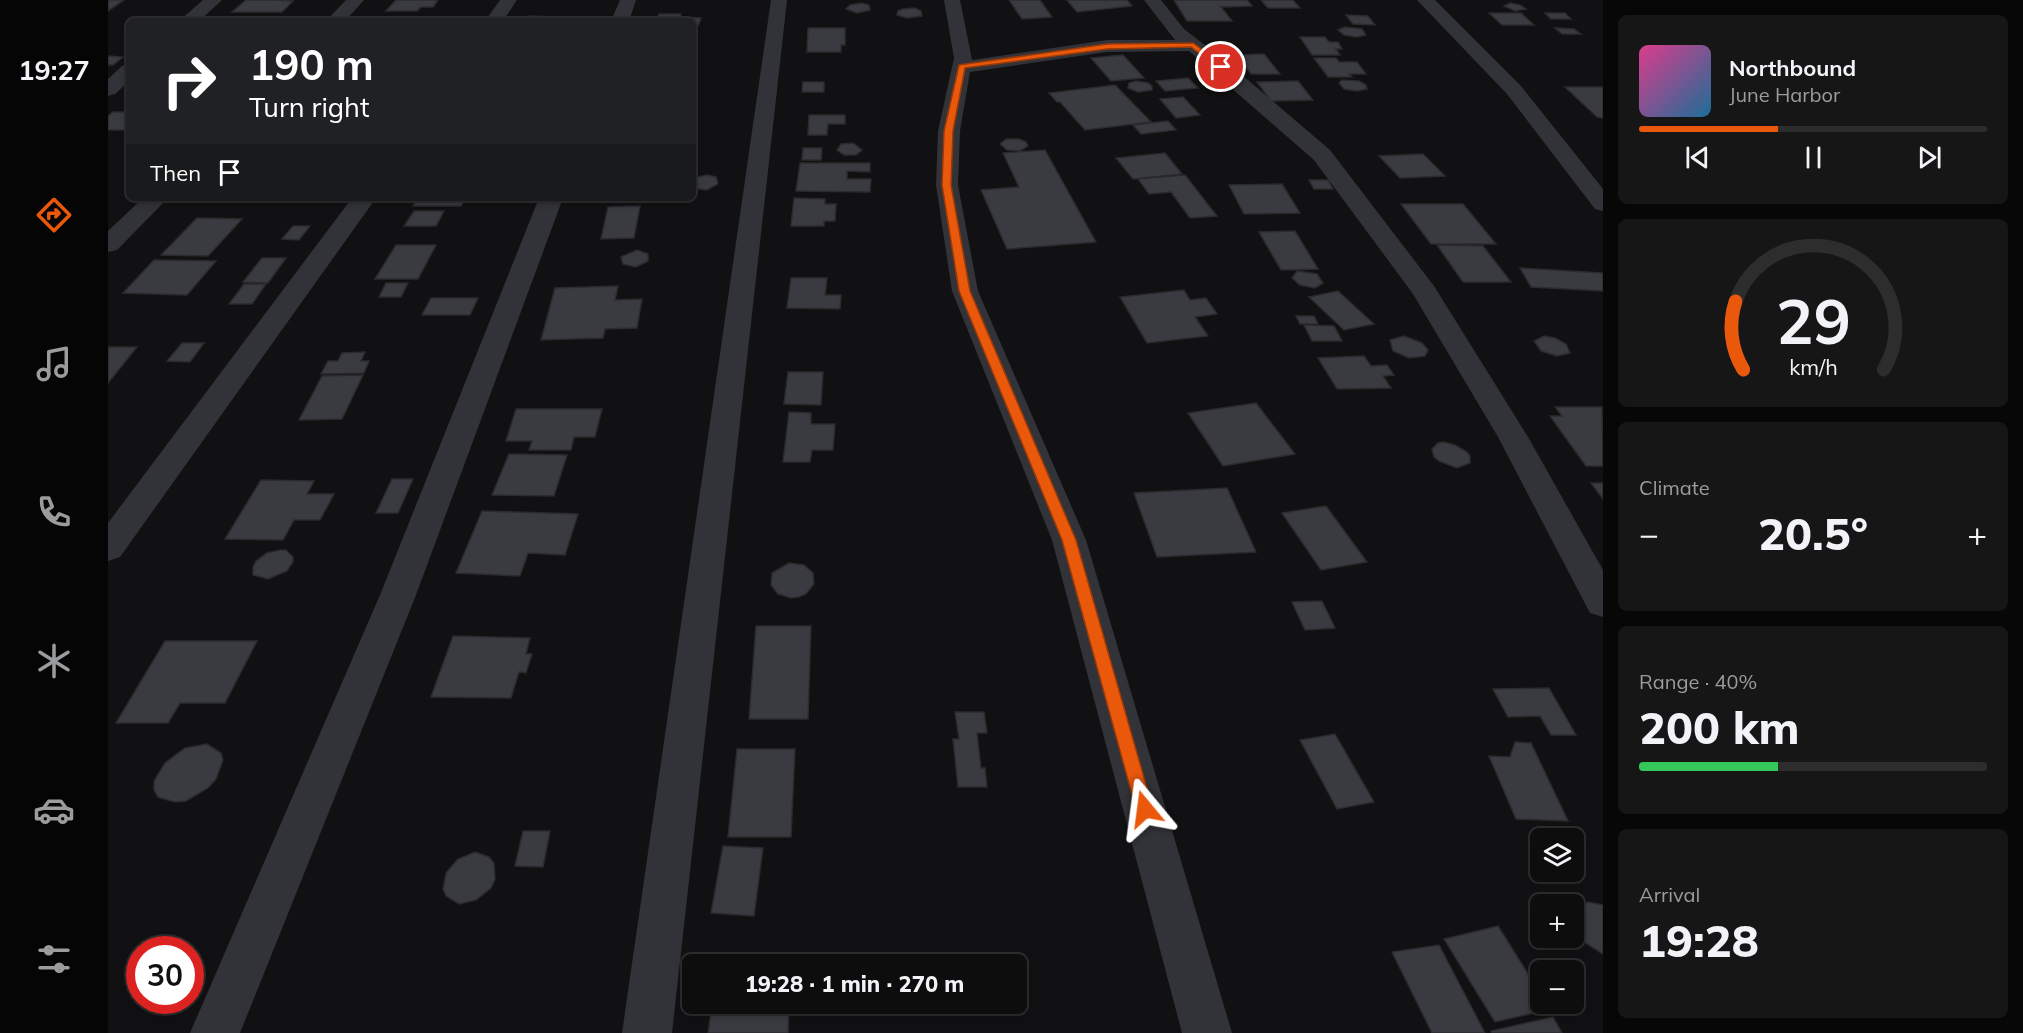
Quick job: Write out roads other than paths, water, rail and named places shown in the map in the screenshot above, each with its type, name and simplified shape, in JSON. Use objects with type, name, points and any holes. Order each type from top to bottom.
[{"type":"street","points":[[192,18],[214,0]]},
{"type":"street","points":[[338,18],[357,0]]},
{"type":"street","points":[[496,18],[509,0]]},
{"type":"street","points":[[621,18],[628,0]]},
{"type":"street","points":[[647,1033],[779,0]]},
{"type":"street","points":[[952,0],[963,58],[949,131],[947,185],[965,291],[1069,540],[1207,1033]]},
{"type":"street","points":[[1152,0],[1178,33],[1322,155],[1425,292],[1513,437],[1603,603]]},
{"type":"street","points":[[1425,0],[1514,90],[1603,204]]},
{"type":"street","points":[[962,67],[1107,46],[1193,45]]},
{"type":"street","points":[[108,90],[126,73]]},
{"type":"street","points":[[108,245],[153,201]]},
{"type":"street","points":[[108,548],[362,201]]},
{"type":"street","points":[[214,1033],[398,595],[550,201]]}]
